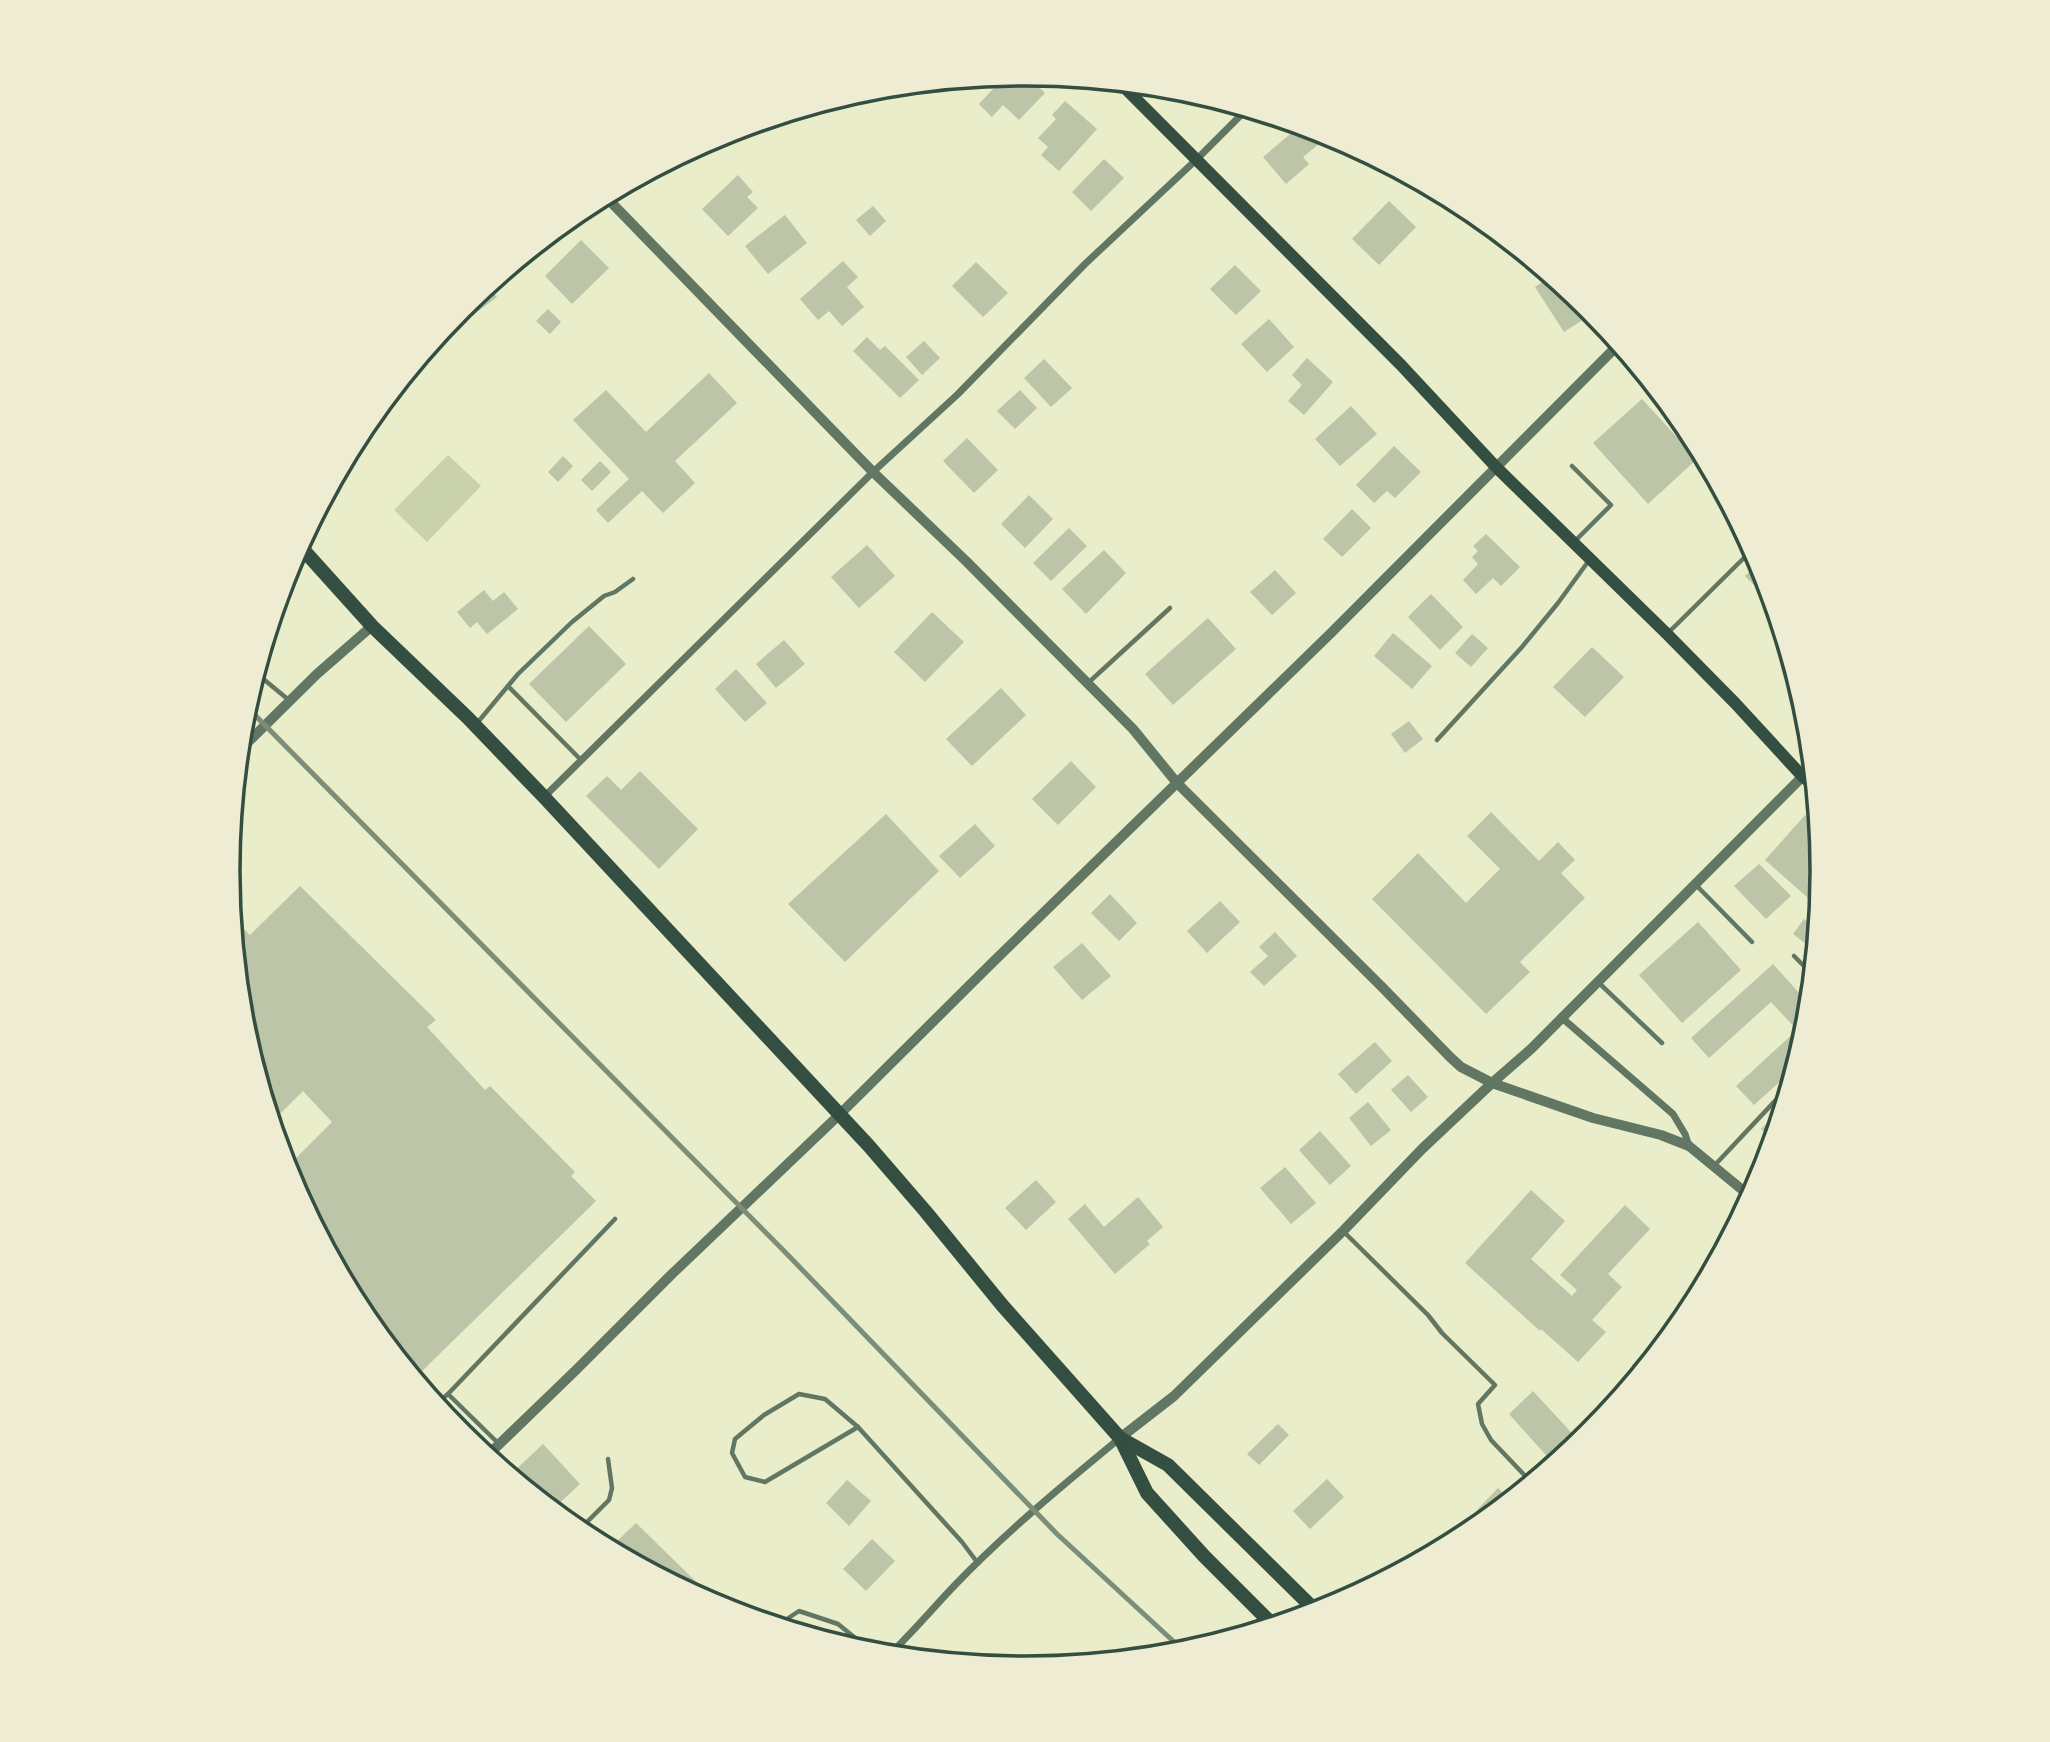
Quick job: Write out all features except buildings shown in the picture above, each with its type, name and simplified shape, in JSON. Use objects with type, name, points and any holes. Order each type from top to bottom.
[{"type":"highway","points":[[307,554],[372,626],[476,726],[544,797],[910,1193],[1002,1305],[1119,1438],[1147,1493],[1204,1556],[1266,1618]]},
{"type":"highway","points":[[1119,1438],[1168,1465],[1308,1603]]},
{"type":"main road","points":[[1130,92],[1401,365],[1496,467],[1804,769]]},
{"type":"street","points":[[544,797],[873,472],[958,394],[1085,264],[1240,116]]},
{"type":"street","points":[[612,203],[873,472],[1133,729],[1177,783],[1461,1067],[1492,1083],[1593,1118],[1661,1135],[1689,1146],[1742,1190]]},
{"type":"street","points":[[494,1449],[1331,633],[1613,350]]},
{"type":"street","points":[[251,739],[317,674],[372,626]]},
{"type":"street","points":[[898,1646],[978,1563],[1055,1491],[1174,1396],[1343,1231],[1422,1149],[1531,1049],[1805,774]]},
{"type":"street","points":[[1561,1017],[1673,1114],[1689,1146]]},
{"type":"lane","points":[[1572,466],[1611,505],[1574,543]]},
{"type":"lane","points":[[1667,634],[1744,558]]},
{"type":"lane","points":[[1437,740],[1522,647],[1590,559]]},
{"type":"lane","points":[[476,726],[508,686],[572,622],[604,596],[615,592],[633,579]]},
{"type":"lane","points":[[1087,683],[1170,608]]},
{"type":"lane","points":[[264,680],[290,701]]},
{"type":"lane","points":[[508,686],[581,760]]},
{"type":"lane","points":[[1695,885],[1752,942]]},
{"type":"lane","points":[[1794,956],[1805,967]]},
{"type":"lane","points":[[1597,981],[1661,1043]]},
{"type":"lane","points":[[1713,1167],[1775,1100]]},
{"type":"lane","points":[[443,1398],[615,1219]]},
{"type":"lane","points":[[1343,1231],[1495,1385],[1478,1404],[1482,1424],[1491,1440],[1525,1476]]},
{"type":"lane","points":[[448,1394],[499,1444]]},
{"type":"lane","points":[[858,1427],[765,1482],[745,1478],[732,1453],[735,1439],[764,1415],[799,1394],[825,1399],[858,1427],[978,1563]]},
{"type":"lane","points":[[587,1522],[609,1500],[612,1488],[608,1459]]},
{"type":"lane","points":[[787,1619],[799,1611],[838,1623],[855,1637]]},
{"type":"green space","points":[[448,455],[481,486],[427,542],[394,510]]},
{"type":"railway","points":[[256,716],[786,1253],[1057,1534],[1174,1642]]}]
